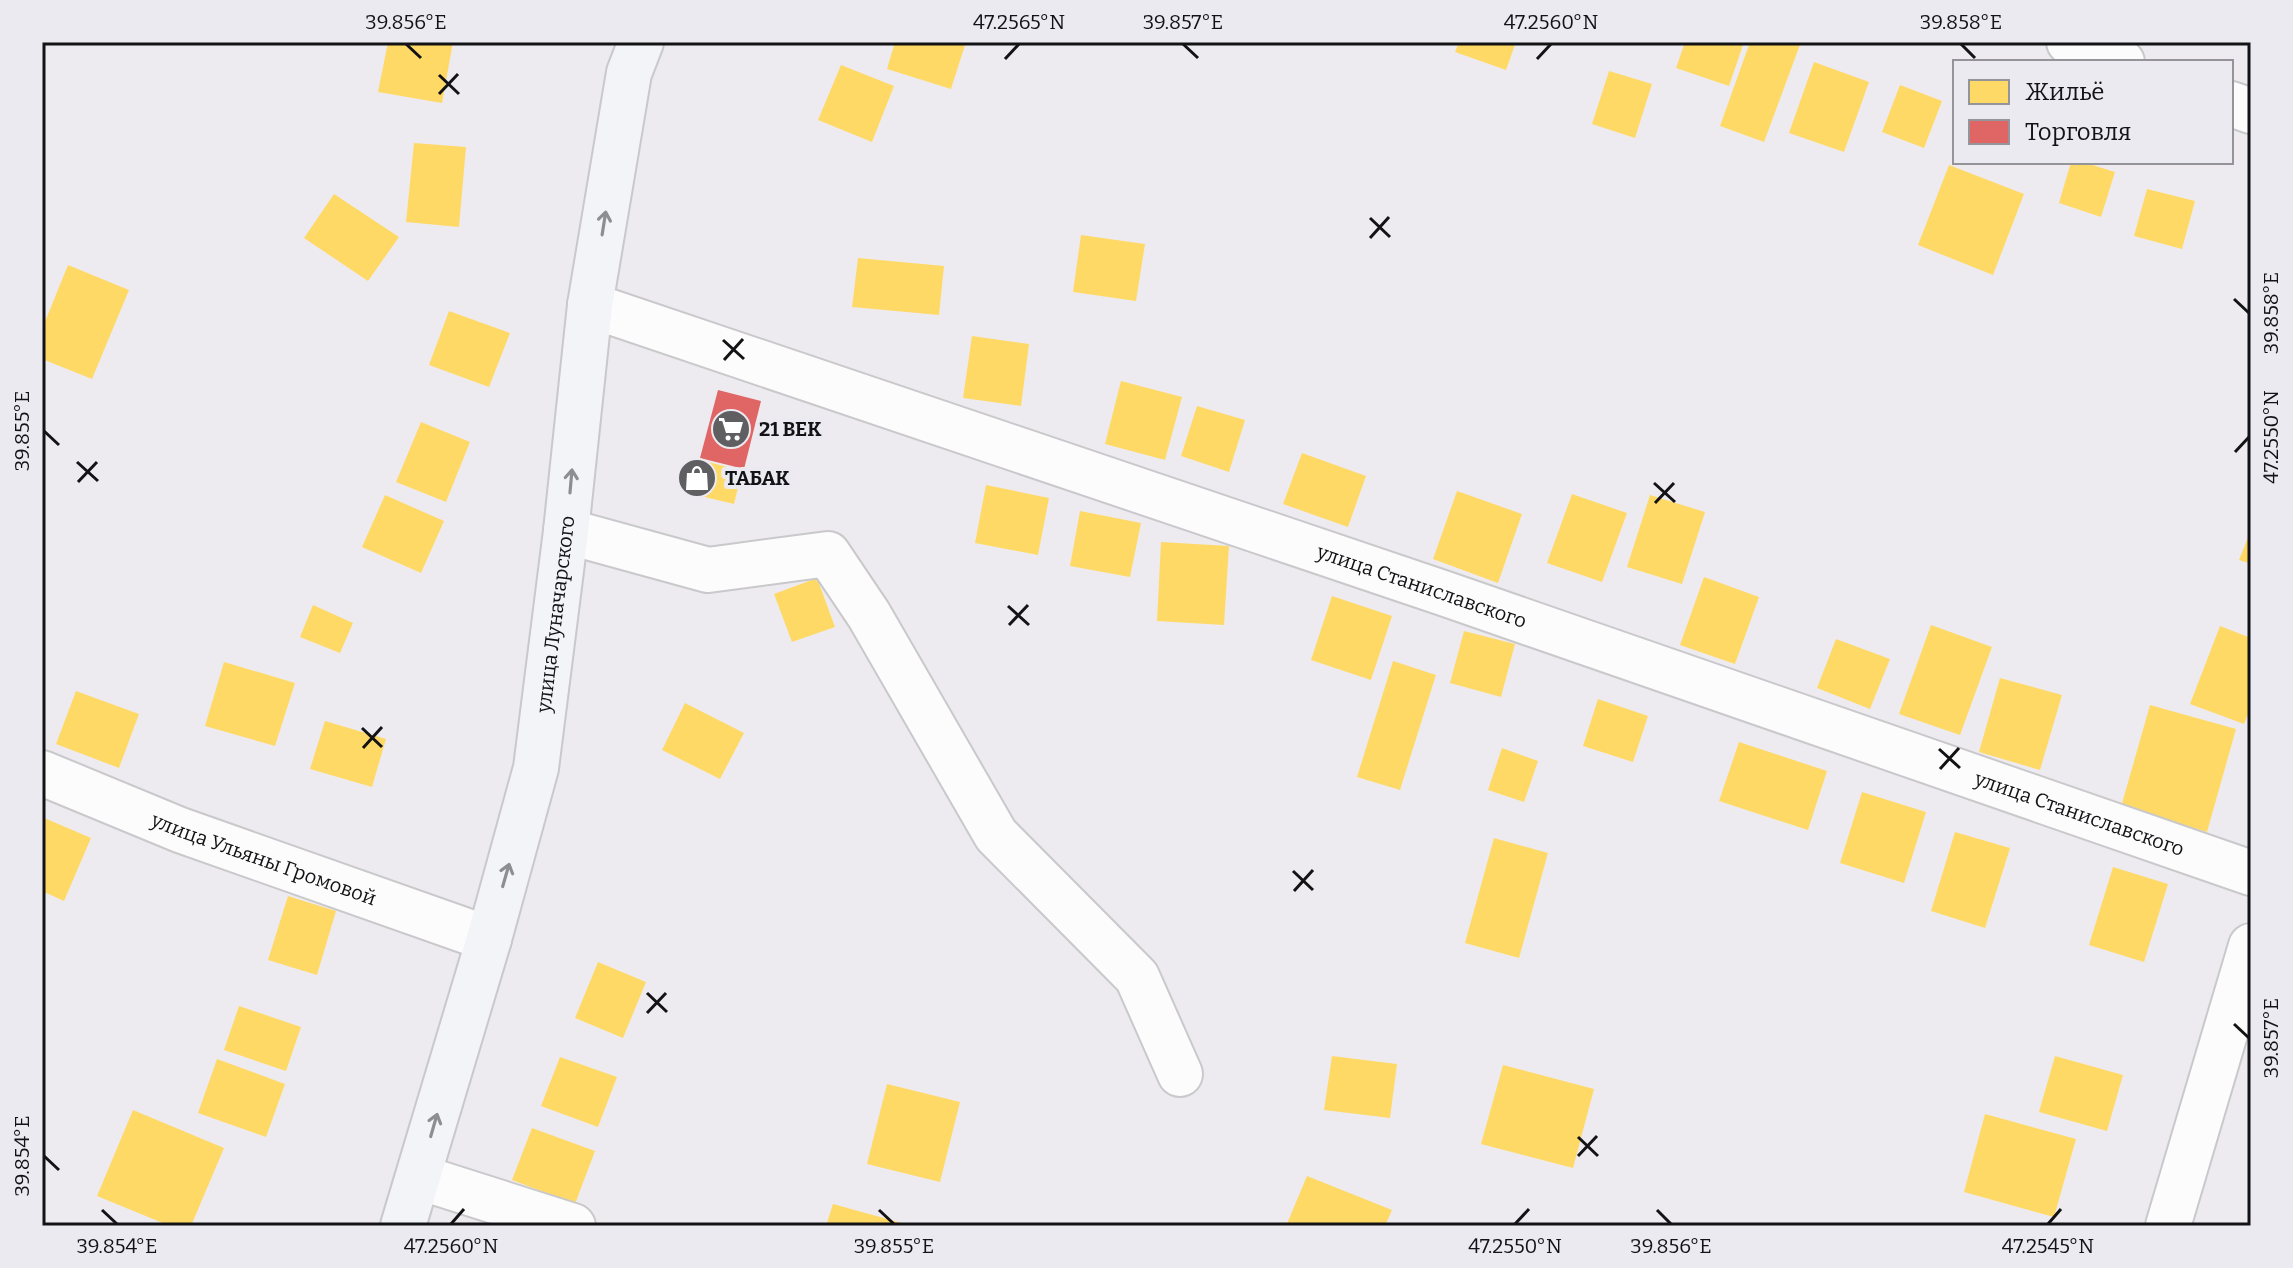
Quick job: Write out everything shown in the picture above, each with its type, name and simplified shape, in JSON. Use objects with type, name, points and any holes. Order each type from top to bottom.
[{"type":"main road","name":"улица Луначарского","points":[[403,1226],[489,939],[536,768],[590,305],[629,73],[641,42]]},
{"type":"street","points":[[2069,42],[2117,60]]},
{"type":"street","name":"улица Станиславского","points":[[590,305],[1443,593],[2251,873]]},
{"type":"street","points":[[566,531],[708,570],[828,554],[869,615],[996,835],[1137,977],[1180,1074]]},
{"type":"street","name":"улица Ульяны Громовой","points":[[42,773],[180,830],[489,939]]},
{"type":"street","points":[[2168,1226],[2251,946]]},
{"type":"street","points":[[419,1177],[573,1226]]},
{"type":"building: Жильё","points":[[388,42],[453,42],[442,103],[378,92]]},
{"type":"building: Жильё","points":[[895,42],[966,42],[951,89],[887,69]]},
{"type":"building: Жильё","points":[[1459,42],[1516,42],[1506,70],[1455,52]]},
{"type":"building: Жильё","points":[[1685,42],[1744,42],[1729,86],[1676,68]]},
{"type":"building: Жильё","points":[[1750,42],[1801,42],[1764,142],[1720,126]]},
{"type":"building: Жильё","points":[[1814,62],[1869,82],[1844,152],[1789,133]]},
{"type":"building: Жильё","points":[[841,65],[894,86],[872,142],[818,120]]},
{"type":"building: Жильё","points":[[1609,71],[1652,84],[1635,138],[1592,124]]},
{"type":"building: Жильё","points":[[1900,85],[1942,101],[1924,148],[1882,132]]},
{"type":"building: Жильё","points":[[414,143],[466,147],[459,227],[406,222]]},
{"type":"building: Жильё","points":[[2070,164],[2089,164],[2115,172],[2101,217],[2059,203]]},
{"type":"building: Жильё","points":[[1949,165],[2024,194],[1993,275],[1918,245]]},
{"type":"building: Жильё","points":[[2147,189],[2195,201],[2182,249],[2134,236]]},
{"type":"building: Жильё","points":[[334,194],[399,237],[368,281],[304,238]]},
{"type":"building: Жильё","points":[[1081,235],[1145,244],[1136,301],[1073,292]]},
{"type":"building: Жильё","points":[[858,258],[944,266],[939,315],[852,307]]},
{"type":"building: Жильё","points":[[68,265],[129,290],[92,379],[42,359],[42,329]]},
{"type":"building: Жильё","points":[[449,311],[510,333],[489,387],[429,365]]},
{"type":"building: Жильё","points":[[972,336],[1029,344],[1021,406],[963,398]]},
{"type":"building: Жильё","points":[[1121,381],[1182,397],[1165,460],[1105,444]]},
{"type":"building: Жильё","points":[[1197,406],[1245,420],[1229,472],[1181,456]]},
{"type":"building: Жильё","points":[[421,422],[470,442],[446,502],[396,482]]},
{"type":"building: Жильё","points":[[1302,453],[1366,476],[1348,527],[1283,504]]},
{"type":"building: Жильё","points":[[701,460],[742,471],[734,504],[692,494]]},
{"type":"building: Жильё","points":[[986,485],[1049,498],[1038,555],[975,543]]},
{"type":"building: Жильё","points":[[1457,491],[1522,514],[1498,583],[1433,559]]},
{"type":"building: Жильё","points":[[1572,494],[1627,513],[1602,582],[1547,563]]},
{"type":"building: Жильё","points":[[385,495],[444,521],[421,573],[362,547]]},
{"type":"building: Жильё","points":[[1650,495],[1705,512],[1682,584],[1627,567]]},
{"type":"building: Жильё","points":[[1080,511],[1141,523],[1130,577],[1070,566]]},
{"type":"building: Жильё","points":[[2251,530],[2251,564],[2239,560]]},
{"type":"building: Жильё","points":[[1161,542],[1229,546],[1224,625],[1157,621]]},
{"type":"building: Жильё","points":[[1704,577],[1759,597],[1735,664],[1680,645]]},
{"type":"building: Жильё","points":[[817,578],[835,627],[792,642],[774,594]]},
{"type":"building: Жильё","points":[[1332,596],[1392,616],[1371,680],[1311,660]]},
{"type":"building: Жильё","points":[[313,605],[353,623],[340,653],[300,637]]},
{"type":"building: Жильё","points":[[1931,625],[1992,647],[1960,735],[1899,714]]},
{"type":"building: Жильё","points":[[2220,626],[2251,638],[2251,706],[2244,724],[2190,704]]},
{"type":"building: Жильё","points":[[1464,631],[1515,644],[1501,697],[1450,683]]},
{"type":"building: Жильё","points":[[1836,639],[1890,659],[1870,709],[1817,688]]},
{"type":"building: Жильё","points":[[1393,661],[1436,675],[1400,790],[1357,777]]},
{"type":"building: Жильё","points":[[224,662],[295,683],[275,746],[205,726]]},
{"type":"building: Жильё","points":[[2000,678],[2062,695],[2040,770],[1979,752]]},
{"type":"building: Жильё","points":[[76,691],[139,714],[119,768],[56,744]]},
{"type":"building: Жильё","points":[[1598,699],[1648,716],[1633,762],[1583,746]]},
{"type":"building: Жильё","points":[[685,703],[744,733],[720,779],[662,750]]},
{"type":"building: Жильё","points":[[2150,705],[2236,729],[2207,832],[2121,807]]},
{"type":"building: Жильё","points":[[325,721],[386,739],[372,787],[310,769]]},
{"type":"building: Жильё","points":[[1739,742],[1827,771],[1808,830],[1719,801]]},
{"type":"building: Жильё","points":[[1502,748],[1538,761],[1524,802],[1488,790]]},
{"type":"building: Жильё","points":[[1862,792],[1926,812],[1904,883],[1840,863]]},
{"type":"building: Жильё","points":[[42,817],[91,838],[64,901],[42,891]]},
{"type":"building: Жильё","points":[[1955,832],[2010,848],[1985,928],[1931,911]]},
{"type":"building: Жильё","points":[[1494,838],[1548,853],[1519,958],[1465,943]]},
{"type":"building: Жильё","points":[[2113,867],[2168,884],[2144,962],[2089,945]]},
{"type":"building: Жильё","points":[[288,896],[336,911],[317,975],[268,960]]},
{"type":"building: Жильё","points":[[598,962],[646,982],[623,1038],[575,1018]]},
{"type":"building: Жильё","points":[[239,1006],[301,1027],[286,1071],[224,1050]]},
{"type":"building: Жильё","points":[[1332,1056],[1397,1064],[1390,1118],[1324,1110]]},
{"type":"building: Жильё","points":[[2055,1056],[2123,1075],[2107,1131],[2039,1112]]},
{"type":"building: Жильё","points":[[560,1057],[617,1077],[598,1127],[541,1106]]},
{"type":"building: Жильё","points":[[217,1059],[285,1084],[266,1137],[198,1113]]},
{"type":"building: Жильё","points":[[1503,1065],[1594,1089],[1573,1168],[1481,1144]]},
{"type":"building: Жильё","points":[[887,1084],[960,1102],[940,1182],[867,1164]]},
{"type":"building: Жильё","points":[[133,1110],[224,1148],[191,1226],[170,1226],[97,1196]]},
{"type":"building: Жильё","points":[[1985,1114],[2076,1139],[2054,1217],[1964,1192]]},
{"type":"building: Жильё","points":[[532,1128],[595,1151],[575,1204],[512,1180]]},
{"type":"building: Жильё","points":[[1307,1176],[1392,1210],[1385,1226],[1286,1226]]},
{"type":"building: Жильё","points":[[833,1204],[909,1225],[826,1226]]},
{"type":"building: Торговля","name":"21 ВЕК","points":[[718,390],[761,401],[744,469],[700,458]]},
{"type":"place","name":"21 ВЕК","points":[[731,429]]},
{"type":"place","name":"ТАБАК","points":[[697,478]]}]
